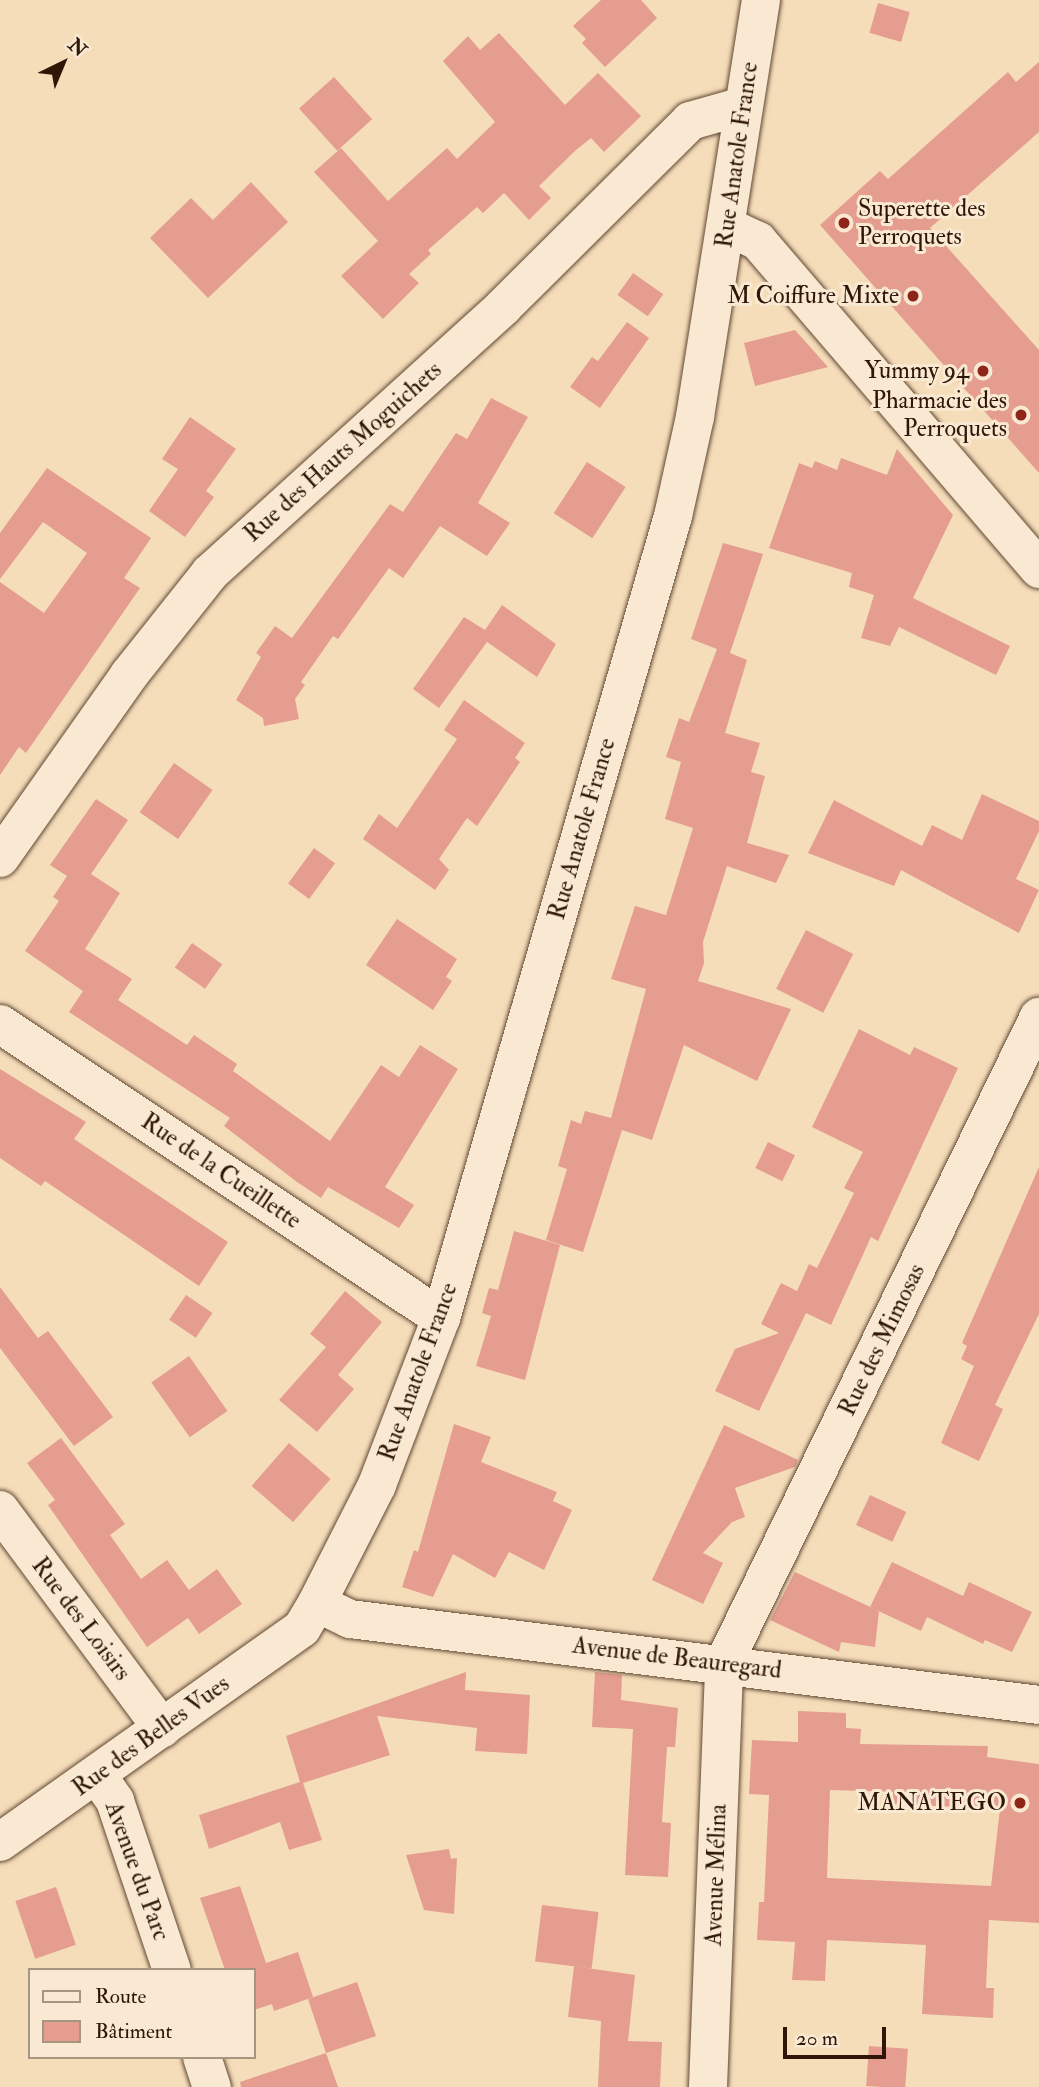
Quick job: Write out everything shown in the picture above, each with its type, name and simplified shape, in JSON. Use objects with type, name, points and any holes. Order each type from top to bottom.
[{"type":"street","name":"Rue Anatole France","points":[[310,1615],[377,1485],[441,1318],[673,516],[695,417],[728,227],[743,106],[761,0]]},
{"type":"street","name":"Rue des Hauts Moguichets","points":[[0,858],[129,674],[210,573],[503,307],[690,121],[743,106]]},
{"type":"street","points":[[728,227],[758,241],[1039,569]]},
{"type":"street","name":"Rue des Mimosas","points":[[724,1663],[1039,1017]]},
{"type":"street","name":"Rue de la Cueillette","points":[[0,1024],[441,1318]]},
{"type":"street","name":"Rue des Loisirs","points":[[0,1510],[162,1728]]},
{"type":"street","name":"Avenue de Beauregard","points":[[310,1615],[724,1663],[1039,1705]]},
{"type":"street","name":"Rue des Belles Vues","points":[[0,1842],[162,1728],[310,1615]]},
{"type":"street","name":"Avenue Mélina","points":[[708,2087],[724,1663]]},
{"type":"street","name":"Avenue du Parc","points":[[97,1775],[115,1801],[171,1968]]},
{"type":"street","points":[[203,2059],[212,2087]]},
{"type":"building","points":[[601,0],[641,0],[657,18],[605,67],[582,43],[586,39],[573,26]]},
{"type":"building","points":[[878,3],[910,12],[901,42],[869,33]]},
{"type":"building","points":[[499,33],[565,105],[598,73],[641,116],[604,152],[591,138],[576,150],[539,186],[551,198],[529,220],[504,193],[483,213],[477,207],[428,250],[431,254],[409,274],[419,283],[383,319],[341,276],[378,241],[314,172],[341,148],[388,201],[447,148],[457,159],[495,122],[443,61],[468,36],[480,50]]},
{"type":"building","points":[[1039,62],[1039,132],[930,228],[1039,350],[1039,473],[820,225],[880,171],[888,179],[1008,72],[1016,82]]},
{"type":"building","points":[[334,77],[372,119],[337,151],[299,108]]},
{"type":"building","points":[[251,182],[288,222],[208,298],[150,238],[191,198],[213,220]]},
{"type":"building","points":[[633,273],[663,294],[648,316],[618,295]]},
{"type":"building","points":[[627,322],[649,338],[600,408],[570,387],[592,357],[598,361]]},
{"type":"building","points":[[795,330],[828,367],[755,386],[744,343]]},
{"type":"building","points":[[491,398],[528,417],[478,503],[510,523],[487,556],[440,526],[403,578],[389,568],[338,639],[333,636],[301,682],[305,685],[295,699],[299,719],[264,726],[263,718],[236,700],[261,657],[256,653],[275,626],[292,638],[390,504],[403,512],[456,433],[467,439]]},
{"type":"building","points":[[190,417],[236,449],[206,491],[214,497],[185,537],[149,511],[178,469],[162,459]]},
{"type":"building","points":[[897,449],[953,515],[913,598],[1010,646],[996,675],[899,627],[890,646],[861,638],[874,595],[849,587],[852,573],[769,548],[799,463],[812,468],[815,461],[837,470],[841,458],[887,475]]},
{"type":"building","points":[[587,462],[626,487],[592,538],[554,513]]},
{"type":"building","points":[[47,468],[151,538],[124,578],[140,588],[26,753],[19,747],[0,775],[0,582],[44,613],[87,553],[43,522],[0,579],[0,533]]},
{"type":"building","points":[[723,543],[763,554],[730,653],[747,660],[725,733],[760,743],[751,772],[765,776],[747,843],[789,855],[776,883],[727,866],[703,942],[704,963],[698,981],[791,1009],[757,1081],[684,1045],[652,1140],[622,1130],[583,1252],[546,1240],[567,1169],[558,1166],[571,1120],[581,1124],[585,1111],[611,1118],[646,989],[611,979],[635,906],[666,915],[693,828],[665,819],[681,762],[666,757],[679,718],[689,722],[717,649],[691,639]]},
{"type":"building","points":[[502,605],[556,644],[537,677],[487,642],[439,708],[413,689],[464,617],[485,630]]},
{"type":"building","points":[[464,700],[525,743],[515,758],[520,762],[477,826],[467,818],[439,859],[449,870],[435,890],[363,839],[379,814],[397,828],[457,739],[444,730]]},
{"type":"building","points":[[174,763],[213,790],[178,839],[140,812]]},
{"type":"building","points":[[982,794],[1039,821],[1039,831],[1016,879],[1039,890],[1019,933],[901,870],[894,886],[808,853],[834,800],[922,846],[932,825],[962,840]]},
{"type":"building","points":[[96,799],[128,820],[91,874],[120,893],[85,949],[132,979],[118,1000],[187,1045],[194,1035],[237,1064],[233,1071],[330,1141],[381,1065],[399,1077],[420,1045],[458,1069],[385,1187],[414,1205],[399,1228],[328,1187],[321,1198],[297,1182],[224,1126],[230,1118],[69,1012],[83,991],[25,951],[59,901],[53,897],[67,876],[50,865]]},
{"type":"building","points":[[314,848],[335,863],[309,899],[288,884]]},
{"type":"building","points":[[397,919],[457,959],[446,977],[452,981],[433,1010],[366,965]]},
{"type":"building","points":[[806,930],[853,954],[823,1013],[776,989]]},
{"type":"building","points":[[192,943],[222,964],[205,989],[175,968]]},
{"type":"building","points":[[859,1029],[910,1055],[914,1047],[958,1068],[878,1241],[871,1237],[831,1325],[806,1313],[759,1411],[715,1391],[735,1349],[779,1333],[761,1324],[781,1283],[797,1291],[809,1264],[817,1268],[854,1193],[844,1188],[863,1152],[812,1127]]},
{"type":"building","points":[[0,1069],[86,1122],[74,1139],[228,1242],[199,1286],[45,1181],[41,1186],[0,1158]]},
{"type":"building","points":[[768,1142],[795,1155],[782,1181],[755,1168]]},
{"type":"building","points":[[1039,1167],[1039,1314],[995,1405],[1003,1409],[979,1461],[941,1443],[974,1366],[961,1359],[967,1346],[962,1343]]},
{"type":"building","points":[[514,1231],[560,1245],[525,1380],[476,1366],[491,1316],[482,1313],[489,1288],[498,1290]]},
{"type":"building","points":[[0,1287],[38,1338],[48,1331],[113,1417],[74,1446],[0,1348]]},
{"type":"building","points":[[345,1291],[382,1322],[338,1375],[354,1389],[317,1432],[279,1400],[326,1347],[310,1334]]},
{"type":"building","points":[[186,1295],[213,1313],[196,1338],[169,1320]]},
{"type":"building","points":[[189,1356],[227,1411],[190,1437],[151,1382]]},
{"type":"building","points":[[454,1424],[491,1437],[481,1462],[557,1492],[553,1501],[572,1510],[544,1570],[509,1552],[495,1578],[453,1554],[433,1597],[402,1587],[414,1550],[418,1552]]},
{"type":"building","points":[[724,1425],[798,1460],[795,1467],[735,1488],[745,1517],[732,1522],[703,1553],[723,1563],[703,1604],[652,1580]]},
{"type":"building","points":[[61,1438],[125,1524],[110,1535],[141,1579],[167,1560],[189,1590],[217,1569],[242,1604],[199,1634],[188,1618],[147,1647],[48,1505],[55,1500],[27,1463]]},
{"type":"building","points":[[289,1443],[331,1479],[293,1522],[252,1486]]},
{"type":"building","points":[[870,1495],[906,1512],[892,1542],[856,1525]]},
{"type":"building","points":[[892,1562],[963,1596],[969,1582],[1032,1612],[1012,1652],[985,1640],[983,1644],[927,1617],[921,1631],[870,1607]]},
{"type":"building","points":[[795,1572],[879,1611],[875,1647],[841,1642],[839,1652],[770,1620]]},
{"type":"building","points":[[466,1672],[465,1690],[530,1695],[527,1754],[475,1751],[477,1728],[377,1716],[390,1755],[303,1783],[322,1840],[289,1850],[280,1822],[209,1849],[199,1815],[300,1782],[286,1736]]},
{"type":"building","points":[[595,1672],[622,1675],[621,1700],[678,1708],[675,1747],[667,1747],[662,1822],[671,1823],[668,1877],[625,1875],[633,1729],[592,1727]]},
{"type":"building","points":[[798,1711],[846,1713],[846,1728],[861,1729],[860,1744],[988,1746],[987,1757],[1039,1764],[1039,1923],[989,1920],[986,1988],[994,1988],[993,2018],[922,2014],[926,1945],[827,1940],[825,1981],[792,1980],[795,1942],[757,1940],[759,1902],[764,1902],[769,1795],[749,1794],[752,1740],[798,1742]],"holes":[[[830,1790],[893,1792],[893,1804],[1000,1809],[991,1886],[827,1878]]]},
{"type":"building","points":[[449,1849],[451,1859],[457,1858],[454,1914],[424,1910],[406,1855]]},
{"type":"building","points":[[240,1886],[266,1963],[298,1952],[313,1997],[274,2011],[272,2004],[256,2009],[256,1968],[224,1968],[200,1898]]},
{"type":"building","points":[[56,1887],[76,1945],[35,1959],[15,1901]]},
{"type":"building","points":[[542,1905],[599,1912],[592,1969],[535,1962]]},
{"type":"building","points":[[574,1966],[635,1975],[628,2041],[662,2042],[660,2087],[598,2087],[601,2021],[568,2017]]},
{"type":"building","points":[[357,1982],[376,2036],[326,2053],[308,1999]]},
{"type":"building","points":[[869,2046],[908,2049],[905,2087],[866,2086]]},
{"type":"building","points":[[326,2053],[338,2087],[241,2087],[240,2082]]},
{"type":"place","name":"Superette des Perroquets","points":[[844,223]]},
{"type":"place","name":"M Coiffure Mixte","points":[[913,296]]},
{"type":"place","name":"Yummy 94","points":[[983,371]]},
{"type":"place","name":"Pharmacie des Perroquets","points":[[1021,415]]},
{"type":"place","name":"MANATEGO","points":[[1020,1803]]}]
